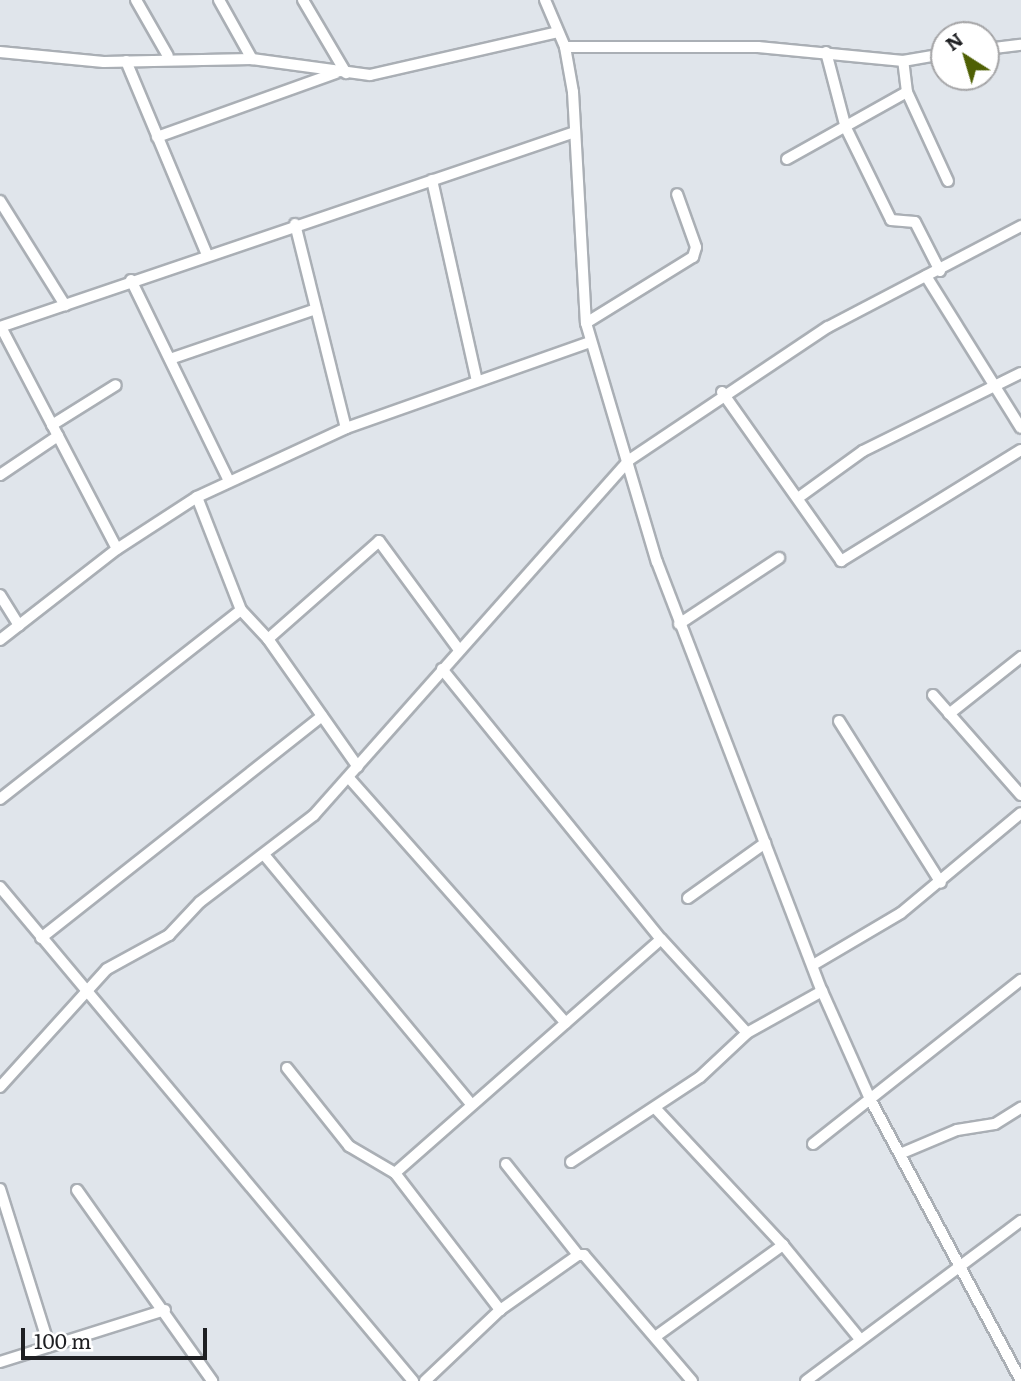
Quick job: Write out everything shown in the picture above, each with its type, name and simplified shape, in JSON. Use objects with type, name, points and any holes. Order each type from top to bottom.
[{"type":"street","points":[[136,0],[168,56]]},
{"type":"street","points":[[219,0],[252,59]]},
{"type":"street","points":[[303,0],[343,72]]},
{"type":"street","points":[[545,0],[565,47],[575,132],[586,323],[590,342],[679,624],[822,990],[870,1100],[1019,1380]]},
{"type":"street","points":[[0,52],[125,61],[168,56],[252,59],[370,75],[557,32]]},
{"type":"street","points":[[565,47],[640,42],[827,52],[903,61],[930,56]]},
{"type":"street","points":[[1000,47],[1021,45]]},
{"type":"street","points":[[827,52],[846,128],[891,220],[915,222],[940,271]]},
{"type":"street","points":[[125,61],[207,255]]},
{"type":"street","points":[[903,61],[907,92],[948,181]]},
{"type":"street","points":[[158,137],[343,72]]},
{"type":"street","points":[[787,159],[907,92]]},
{"type":"street","points":[[117,549],[0,327],[295,224],[575,132]]},
{"type":"street","points":[[432,180],[476,377]]},
{"type":"street","points":[[586,323],[693,257],[696,247],[677,194]]},
{"type":"street","points":[[0,201],[65,304]]},
{"type":"street","points":[[295,224],[346,428]]},
{"type":"street","points":[[0,1087],[84,992],[123,957],[169,935],[200,902],[266,856],[349,778],[442,669],[629,460],[722,392],[926,276],[1021,226]]},
{"type":"street","points":[[926,276],[1021,428]]},
{"type":"street","points":[[131,280],[229,481]]},
{"type":"street","points":[[170,359],[316,309]]},
{"type":"street","points":[[0,640],[117,549],[197,497],[346,428],[476,377],[590,342]]},
{"type":"street","points":[[798,498],[863,451],[995,389],[1021,373]]},
{"type":"street","points":[[52,425],[116,384]]},
{"type":"street","points":[[722,392],[841,561],[1021,450]]},
{"type":"street","points":[[0,475],[58,436]]},
{"type":"street","points":[[197,497],[241,610],[268,639],[358,767]]},
{"type":"street","points":[[268,639],[379,541],[459,650]]},
{"type":"street","points":[[679,624],[779,558]]},
{"type":"street","points":[[0,595],[19,626]]},
{"type":"street","points":[[0,799],[241,610]]},
{"type":"street","points":[[949,714],[1021,657]]},
{"type":"street","points":[[442,669],[661,939],[747,1033]]},
{"type":"street","points":[[933,695],[1021,795]]},
{"type":"street","points":[[41,938],[322,716]]},
{"type":"street","points":[[839,721],[941,883]]},
{"type":"street","points":[[349,778],[566,1023]]},
{"type":"street","points":[[813,965],[941,883],[1021,813]]},
{"type":"street","points":[[688,898],[765,843]]},
{"type":"street","points":[[266,856],[470,1103]]},
{"type":"street","points":[[0,887],[84,992],[280,1216],[413,1381]]},
{"type":"street","points":[[395,1173],[470,1103],[661,939]]},
{"type":"street","points":[[813,1144],[1019,984]]},
{"type":"street","points":[[571,1161],[656,1109],[747,1033],[822,990]]},
{"type":"street","points":[[287,1068],[349,1146],[395,1173],[500,1310]]},
{"type":"street","points":[[900,1154],[957,1130],[995,1124],[1021,1108]]},
{"type":"street","points":[[656,1109],[783,1245],[859,1338]]},
{"type":"street","points":[[506,1164],[578,1255]]},
{"type":"street","points":[[0,1189],[49,1345]]},
{"type":"street","points":[[77,1189],[165,1310],[212,1381]]},
{"type":"street","points":[[806,1381],[955,1264],[1021,1221]]},
{"type":"street","points":[[655,1337],[783,1245]]},
{"type":"street","points":[[425,1381],[500,1310],[578,1255],[584,1255],[692,1381]]},
{"type":"street","points":[[0,1362],[165,1310]]}]
